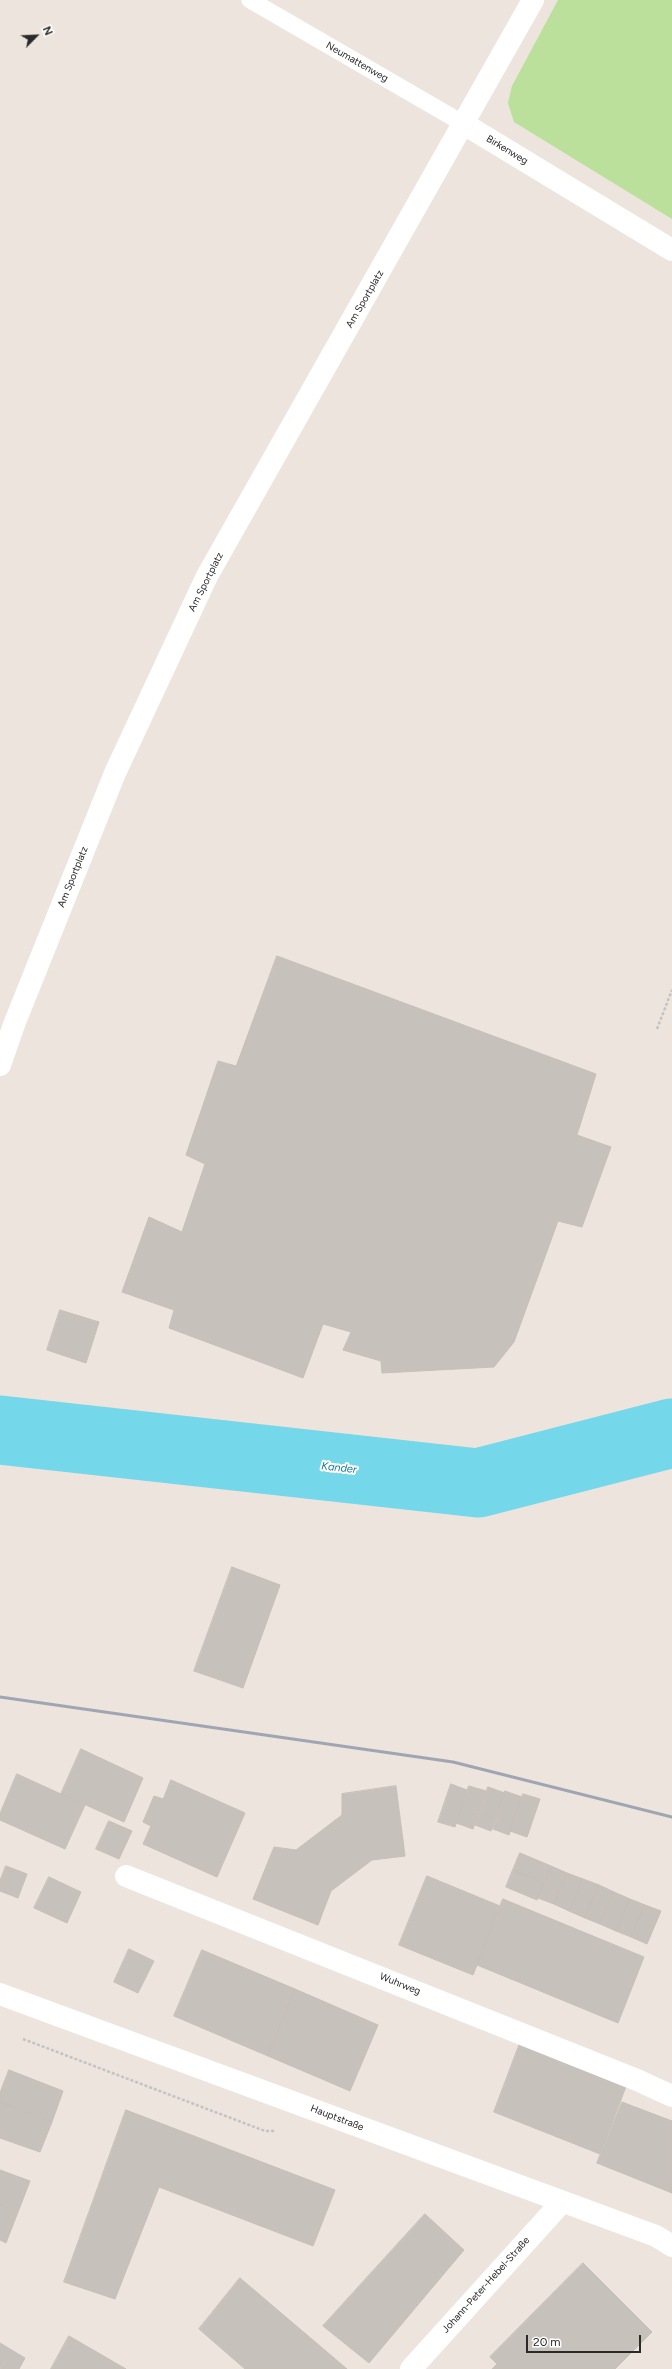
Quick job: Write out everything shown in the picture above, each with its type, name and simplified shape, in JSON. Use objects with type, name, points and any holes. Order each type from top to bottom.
[{"type":"street","points":[[464,124],[533,0]]},
{"type":"street","name":"Birkenweg","points":[[464,124],[672,250]]},
{"type":"street","name":"Am Sportplatz","points":[[0,1065],[15,1022],[115,773],[208,576],[464,124]]},
{"type":"street","name":"Wuhrweg","points":[[126,1876],[355,1966],[637,2080],[672,2096]]},
{"type":"street","name":"Hauptstraße","points":[[0,1994],[656,2236],[672,2246]]},
{"type":"street","name":"Johann-Peter-Hebel-Straße","points":[[411,2369],[562,2202]]},
{"type":"lane","name":"Neumattenweg","points":[[250,0],[464,124]]},
{"type":"path","points":[[657,1029],[672,990]]},
{"type":"green space","points":[[558,0],[672,0],[672,219],[514,122],[508,103],[512,86]]},
{"type":"building","points":[[277,956],[596,1074],[577,1135],[611,1147],[582,1227],[558,1221],[514,1342],[494,1367],[382,1373],[381,1361],[343,1350],[351,1332],[323,1324],[303,1378],[169,1328],[174,1310],[122,1292],[149,1217],[182,1232],[205,1164],[186,1155],[218,1061],[236,1066]]},
{"type":"building","points":[[60,1310],[99,1322],[86,1363],[47,1350]]},
{"type":"building","points":[[232,1567],[280,1585],[243,1688],[194,1671]]},
{"type":"building","points":[[81,1749],[143,1778],[124,1822],[61,1794]]},
{"type":"building","points":[[17,1774],[85,1805],[65,1849],[0,1820],[0,1814]]},
{"type":"building","points":[[171,1780],[245,1813],[217,1877],[143,1844],[151,1826],[143,1822],[154,1796],[163,1799]]},
{"type":"building","points":[[451,1784],[467,1790],[455,1827],[438,1822]]},
{"type":"building","points":[[396,1786],[405,1856],[372,1860],[331,1891],[318,1925],[253,1899],[274,1847],[296,1850],[342,1815],[342,1794]]},
{"type":"building","points":[[469,1786],[486,1791],[473,1829],[456,1823]]},
{"type":"building","points":[[488,1787],[505,1793],[491,1831],[475,1825]]},
{"type":"building","points":[[505,1791],[522,1797],[509,1835],[493,1829]]},
{"type":"building","points":[[523,1794],[540,1799],[527,1837],[510,1831]]},
{"type":"building","points":[[109,1821],[132,1831],[119,1859],[96,1849]]},
{"type":"building","points":[[520,1853],[551,1866],[544,1883],[513,1870]]},
{"type":"building","points":[[6,1866],[27,1874],[18,1898],[0,1891],[0,1881]]},
{"type":"building","points":[[551,1866],[567,1873],[554,1904],[538,1898]]},
{"type":"building","points":[[513,1870],[544,1883],[537,1900],[506,1887]]},
{"type":"building","points":[[567,1873],[583,1879],[569,1911],[554,1904]]},
{"type":"building","points":[[427,1876],[500,1906],[473,1975],[399,1945]]},
{"type":"building","points":[[49,1877],[81,1892],[67,1923],[34,1908]]},
{"type":"building","points":[[583,1879],[599,1885],[585,1918],[569,1911]]},
{"type":"building","points":[[599,1885],[614,1892],[600,1924],[585,1918]]},
{"type":"building","points":[[614,1892],[630,1899],[616,1931],[600,1924]]},
{"type":"building","points":[[503,1899],[644,1957],[618,2023],[477,1965]]},
{"type":"building","points":[[630,1899],[645,1905],[631,1937],[616,1931]]},
{"type":"building","points":[[645,1905],[661,1911],[647,1944],[631,1937]]},
{"type":"building","points":[[129,1949],[154,1961],[138,1993],[114,1982]]},
{"type":"building","points":[[202,1950],[295,1989],[268,2056],[174,2016]]},
{"type":"building","points":[[295,1989],[378,2025],[350,2091],[268,2056]]},
{"type":"building","points":[[520,2043],[627,2084],[600,2154],[494,2112]]},
{"type":"building","points":[[9,2070],[63,2091],[52,2122],[0,2102],[0,2093]]},
{"type":"building","points":[[0,2102],[52,2122],[40,2152],[0,2138]]},
{"type":"building","points":[[622,2102],[672,2121],[672,2193],[597,2163]]},
{"type":"building","points":[[126,2110],[335,2190],[313,2246],[159,2187],[115,2299],[64,2282]]},
{"type":"building","points":[[0,2170],[30,2181],[18,2212],[0,2205]]},
{"type":"building","points":[[0,2205],[18,2212],[6,2243],[0,2240]]},
{"type":"building","points":[[425,2214],[464,2250],[369,2363],[323,2326]]},
{"type":"building","points":[[583,2263],[652,2332],[615,2369],[492,2369],[497,2364],[490,2357]]},
{"type":"building","points":[[240,2278],[347,2369],[245,2369],[199,2329]]},
{"type":"building","points":[[69,2336],[126,2369],[51,2369]]},
{"type":"building","points":[[0,2343],[10,2349],[0,2367]]},
{"type":"building","points":[[10,2349],[25,2358],[19,2369],[0,2369]]},
{"type":"waterway","name":"Kander","points":[[0,1430],[478,1483],[672,1433]]},
{"type":"railway","points":[[0,1697],[453,1762],[672,1817]]}]
